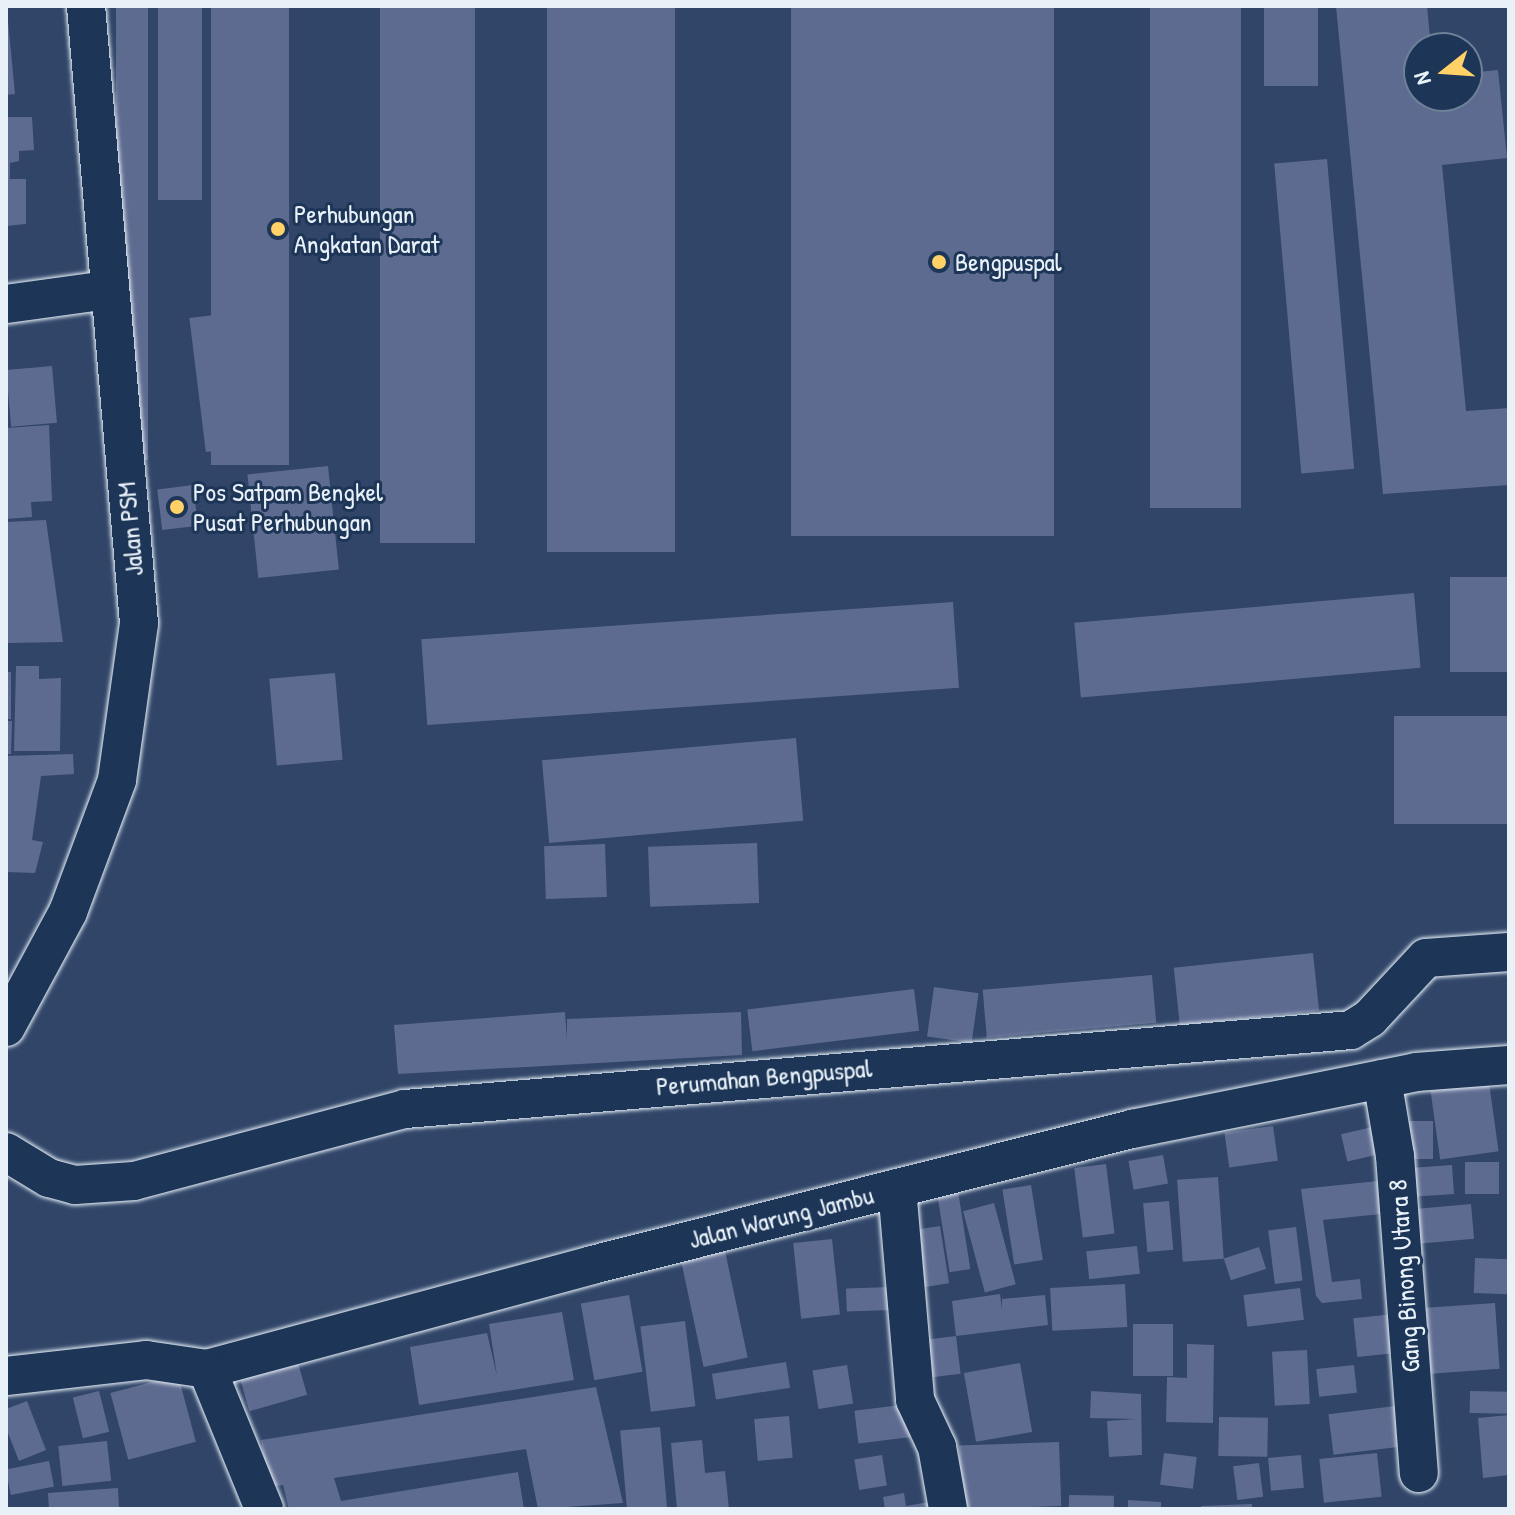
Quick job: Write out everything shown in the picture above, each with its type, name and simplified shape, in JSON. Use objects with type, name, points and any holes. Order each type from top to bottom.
[{"type":"street","name":"Jalan PSM","points":[[6,1027],[68,912],[117,780],[132,697],[139,623],[86,6]]},
{"type":"street","points":[[6,304],[108,290]]},
{"type":"street","name":"Perumahan Bengpuspal","points":[[6,1152],[49,1178],[75,1185],[134,1181],[405,1109],[1351,1030],[1370,1018],[1426,958],[1509,952]]},
{"type":"street","name":"Jalan Warung Jambu","points":[[207,1369],[1132,1129],[1382,1079],[1509,1065]]},
{"type":"street","name":"Gang Binong Utara 8","points":[[1382,1079],[1395,1156],[1419,1473]]},
{"type":"street","points":[[897,1188],[915,1400],[937,1447],[948,1509]]},
{"type":"street","points":[[6,1376],[146,1360],[207,1369],[264,1509]]},
{"type":"building","points":[[116,6],[148,6],[148,460],[116,460]]},
{"type":"building","name":"Perhubungan Angkatan Darat","points":[[158,6],[202,6],[202,200],[158,200]]},
{"type":"building","name":"Perhubungan Angkatan Darat","points":[[211,6],[289,6],[289,465],[211,465]]},
{"type":"building","points":[[380,6],[475,6],[475,543],[380,543]]},
{"type":"building","points":[[547,6],[675,6],[675,552],[547,552]]},
{"type":"building","name":"Bengpuspal","points":[[791,6],[1054,6],[1054,536],[791,536]]},
{"type":"building","points":[[1150,6],[1241,6],[1241,508],[1150,508]]},
{"type":"building","points":[[1264,6],[1318,6],[1318,86],[1264,86]]},
{"type":"building","points":[[1336,6],[1427,6],[1429,32],[1403,32],[1403,112],[1483,112],[1483,71],[1498,70],[1507,158],[1442,165],[1466,411],[1509,408],[1509,485],[1383,494]]},
{"type":"building","points":[[6,22],[15,94],[6,95]]},
{"type":"building","points":[[6,117],[32,117],[34,150],[19,151],[19,161],[10,163],[10,179],[26,179],[26,224],[6,226]]},
{"type":"building","points":[[1327,159],[1354,469],[1301,473],[1274,164]]},
{"type":"building","name":"Perhubungan Angkatan Darat","points":[[239,312],[255,446],[206,452],[189,318]]},
{"type":"building","points":[[52,366],[57,423],[11,427],[6,370]]},
{"type":"building","points":[[49,425],[52,501],[31,502],[32,517],[6,519],[6,428]]},
{"type":"building","points":[[328,466],[339,569],[258,578],[247,474]]},
{"type":"building","name":"Pos Satpam Bengkel Pusat Perhubungan","points":[[193,485],[198,526],[162,530],[157,489]]},
{"type":"building","points":[[46,520],[63,642],[6,643],[6,522]]},
{"type":"building","points":[[1450,577],[1509,577],[1509,672],[1450,672]]},
{"type":"building","points":[[1414,593],[1421,668],[1081,697],[1074,623]]},
{"type":"building","points":[[953,602],[959,688],[427,725],[421,639]]},
{"type":"building","points":[[16,666],[39,666],[39,679],[61,678],[60,751],[14,751]]},
{"type":"building","points":[[6,672],[11,672],[11,719],[6,719]]},
{"type":"building","points":[[335,673],[343,760],[277,765],[269,679]]},
{"type":"building","points":[[1394,716],[1509,716],[1509,824],[1394,824]]},
{"type":"building","points":[[6,721],[12,721],[11,754],[6,754]]},
{"type":"building","points":[[796,738],[803,821],[549,843],[542,760]]},
{"type":"building","points":[[73,754],[74,774],[41,776],[32,840],[43,842],[35,873],[6,872],[6,756]]},
{"type":"building","points":[[757,843],[759,903],[650,907],[648,847]]},
{"type":"building","points":[[605,844],[607,897],[546,899],[544,846]]},
{"type":"building","points":[[1313,953],[1319,1011],[1180,1025],[1174,968]]},
{"type":"building","points":[[1152,975],[1156,1023],[987,1038],[983,990]]},
{"type":"building","points":[[934,987],[979,993],[972,1043],[927,1037]]},
{"type":"building","points":[[914,989],[919,1031],[752,1051],[747,1009]]},
{"type":"building","points":[[565,1012],[567,1039],[567,1019],[741,1012],[742,1055],[398,1074],[394,1025]]},
{"type":"building","points":[[1489,1083],[1499,1151],[1440,1160],[1431,1091]]},
{"type":"building","points":[[1398,1121],[1433,1121],[1433,1159],[1398,1159]]},
{"type":"building","points":[[1381,1125],[1387,1152],[1347,1162],[1341,1134]]},
{"type":"building","points":[[1273,1126],[1278,1161],[1229,1167],[1224,1133]]},
{"type":"building","points":[[1163,1155],[1168,1184],[1134,1190],[1129,1161]]},
{"type":"building","points":[[1465,1162],[1499,1162],[1499,1194],[1465,1194]]},
{"type":"building","points":[[1106,1164],[1115,1233],[1083,1237],[1074,1168]]},
{"type":"building","points":[[1452,1165],[1454,1194],[1398,1198],[1396,1169]]},
{"type":"building","points":[[1218,1177],[1224,1259],[1183,1262],[1177,1180]]},
{"type":"building","points":[[1378,1181],[1381,1214],[1323,1220],[1332,1282],[1360,1279],[1362,1299],[1322,1303],[1316,1296],[1301,1189]]},
{"type":"building","points":[[1031,1185],[1043,1260],[1014,1265],[1002,1190]]},
{"type":"building","points":[[958,1191],[970,1269],[950,1272],[937,1194]]},
{"type":"building","points":[[1169,1201],[1173,1250],[1147,1252],[1143,1203]]},
{"type":"building","points":[[994,1203],[1016,1284],[985,1292],[963,1211]]},
{"type":"building","points":[[1471,1204],[1474,1239],[1415,1244],[1412,1209]]},
{"type":"building","points":[[940,1226],[949,1283],[915,1289],[906,1231]]},
{"type":"building","points":[[1296,1227],[1303,1281],[1275,1284],[1268,1230]]},
{"type":"building","points":[[832,1239],[840,1315],[801,1319],[793,1243]]},
{"type":"building","points":[[1137,1246],[1140,1274],[1089,1279],[1086,1251]]},
{"type":"building","points":[[1259,1247],[1266,1269],[1231,1280],[1224,1258]]},
{"type":"building","points":[[725,1251],[748,1358],[704,1367],[681,1260]]},
{"type":"building","points":[[1475,1258],[1509,1259],[1508,1294],[1474,1293]]},
{"type":"building","points":[[1125,1284],[1127,1327],[1052,1331],[1050,1288]]},
{"type":"building","points":[[891,1287],[892,1310],[847,1312],[846,1289]]},
{"type":"building","points":[[1300,1288],[1304,1320],[1247,1327],[1243,1295]]},
{"type":"building","points":[[1000,1294],[1002,1309],[1002,1299],[1045,1295],[1048,1325],[956,1336],[952,1301]]},
{"type":"building","points":[[629,1295],[643,1372],[594,1380],[581,1304]]},
{"type":"building","points":[[1495,1303],[1500,1369],[1431,1374],[1426,1308]]},
{"type":"building","points":[[562,1312],[574,1380],[419,1405],[410,1347],[487,1333],[497,1376],[489,1324]]},
{"type":"building","points":[[1394,1314],[1398,1353],[1357,1357],[1353,1318]]},
{"type":"building","points":[[685,1321],[695,1406],[651,1412],[640,1326]]},
{"type":"building","points":[[1133,1324],[1173,1324],[1173,1376],[1133,1376]]},
{"type":"building","points":[[956,1336],[961,1374],[916,1379],[911,1341]]},
{"type":"building","points":[[1187,1344],[1214,1345],[1213,1423],[1166,1422],[1167,1377],[1187,1378]]},
{"type":"building","points":[[1307,1350],[1310,1404],[1275,1406],[1272,1352]]},
{"type":"building","points":[[786,1362],[790,1388],[716,1399],[712,1374]]},
{"type":"building","points":[[298,1363],[307,1395],[249,1411],[240,1380]]},
{"type":"building","points":[[1020,1363],[1032,1432],[976,1442],[964,1373]]},
{"type":"building","points":[[847,1365],[853,1404],[819,1409],[812,1370]]},
{"type":"building","points":[[1354,1365],[1357,1393],[1319,1397],[1316,1369]]},
{"type":"building","points":[[178,1375],[196,1442],[128,1460],[110,1393]]},
{"type":"building","points":[[596,1387],[623,1503],[538,1509],[526,1449],[334,1478],[341,1501],[518,1472],[524,1509],[289,1509],[283,1485],[268,1487],[261,1440]]},
{"type":"building","points":[[99,1391],[109,1432],[83,1438],[73,1398]]},
{"type":"building","points":[[1091,1391],[1141,1394],[1142,1455],[1109,1457],[1107,1421],[1136,1419],[1090,1418]]},
{"type":"building","points":[[1470,1391],[1509,1392],[1509,1414],[1470,1413]]},
{"type":"building","points":[[27,1401],[46,1450],[19,1461],[6,1428],[6,1409]]},
{"type":"building","points":[[909,1404],[913,1437],[858,1443],[854,1411]]},
{"type":"building","points":[[1395,1406],[1400,1447],[1333,1455],[1328,1414]]},
{"type":"building","points":[[1509,1415],[1509,1475],[1483,1478],[1478,1418]]},
{"type":"building","points":[[789,1416],[793,1458],[758,1461],[754,1419]]},
{"type":"building","points":[[1219,1417],[1268,1418],[1267,1457],[1218,1456]]},
{"type":"building","points":[[660,1427],[667,1509],[627,1509],[620,1430]]},
{"type":"building","points":[[702,1440],[705,1473],[725,1471],[729,1509],[677,1509],[671,1443]]},
{"type":"building","points":[[107,1441],[111,1481],[62,1486],[58,1446]]},
{"type":"building","points":[[1059,1442],[1061,1506],[961,1509],[959,1445]]},
{"type":"building","points":[[1164,1453],[1197,1457],[1193,1489],[1160,1485]]},
{"type":"building","points":[[1377,1453],[1382,1497],[1324,1503],[1319,1459]]},
{"type":"building","points":[[882,1455],[887,1486],[859,1490],[854,1459]]},
{"type":"building","points":[[1301,1455],[1304,1488],[1271,1491],[1268,1458]]},
{"type":"building","points":[[49,1461],[54,1487],[11,1495],[6,1469]]},
{"type":"building","points":[[1259,1463],[1263,1497],[1237,1500],[1233,1466]]},
{"type":"building","points":[[118,1488],[119,1509],[49,1509],[48,1493]]},
{"type":"building","points":[[904,1493],[906,1506],[935,1501],[937,1509],[885,1509],[883,1497]]},
{"type":"building","points":[[1069,1495],[1114,1496],[1114,1509],[1069,1509]]},
{"type":"building","points":[[1128,1500],[1161,1502],[1161,1509],[1128,1509]]},
{"type":"building","points":[[1252,1504],[1252,1509],[1201,1509],[1201,1506]]},
{"type":"place","name":"Perhubungan Angkatan Darat","points":[[278,229]]},
{"type":"place","name":"Bengpuspal","points":[[939,262]]},
{"type":"place","name":"Pos Satpam Bengkel Pusat Perhubungan","points":[[177,507]]}]
